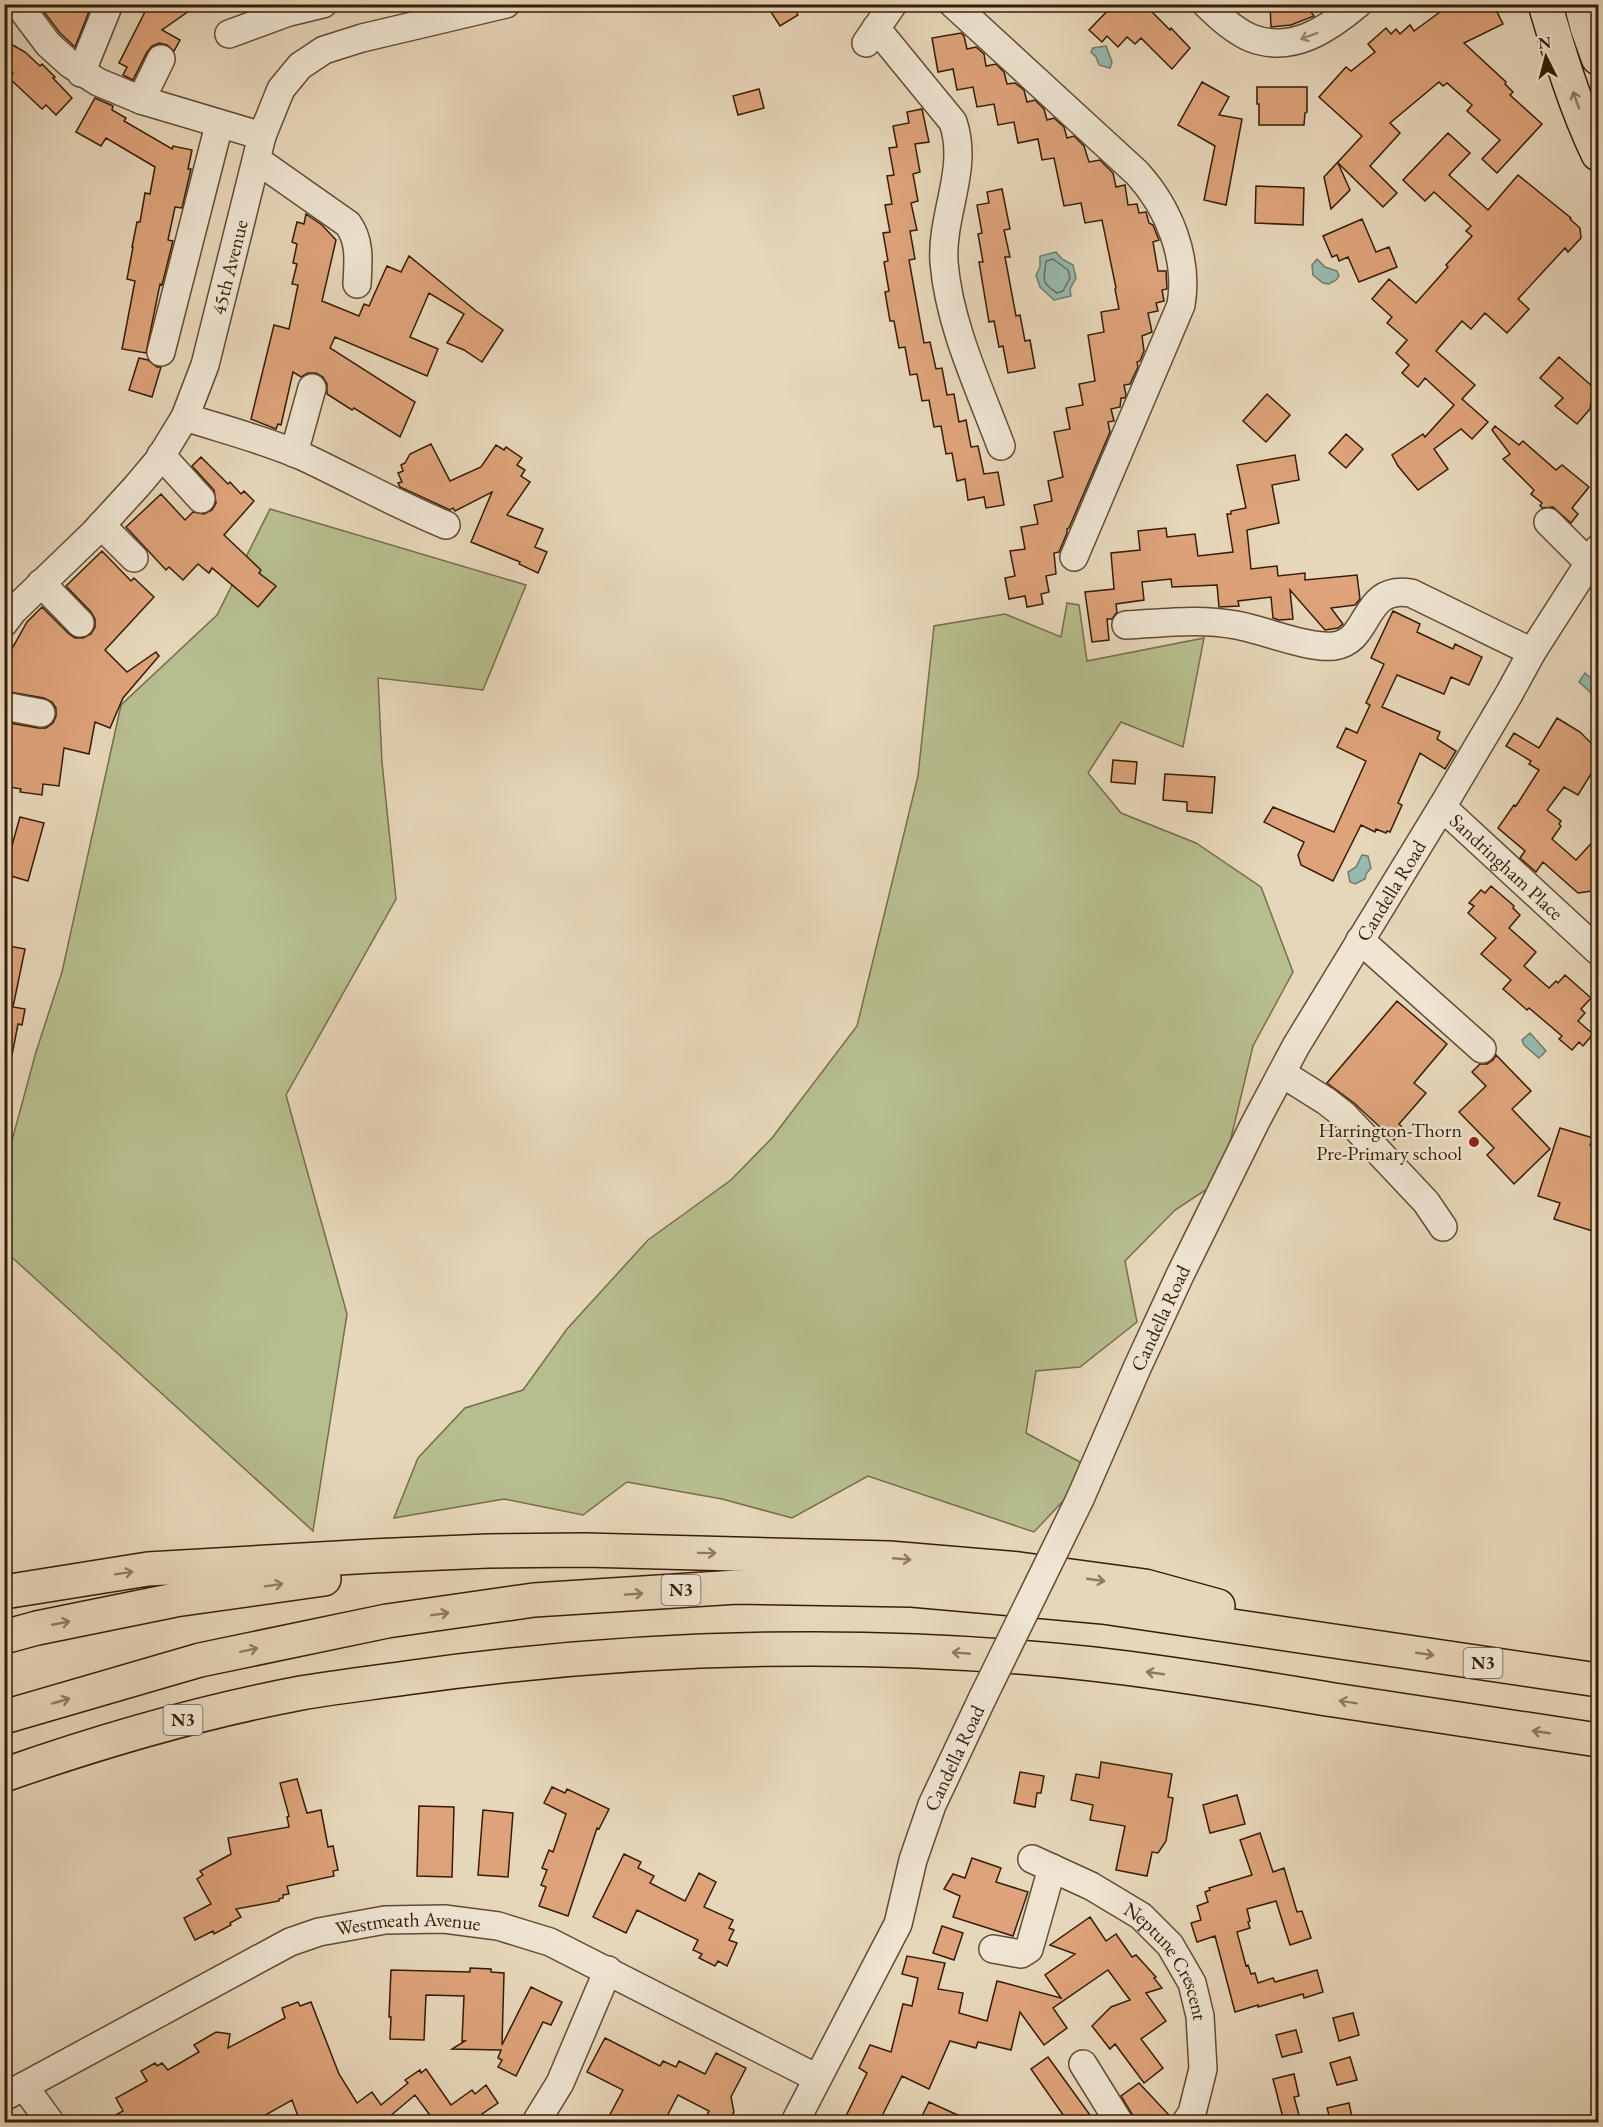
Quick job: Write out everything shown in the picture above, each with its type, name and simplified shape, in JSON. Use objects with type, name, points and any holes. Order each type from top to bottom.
[{"type":"main road","points":[[1545,4],[1561,61],[1588,133],[1599,154]]},
{"type":"main road","points":[[1581,4],[1599,58]]},
{"type":"main road","points":[[4,1592],[148,1569],[488,1551],[585,1550],[889,1558],[1019,1569],[1144,1586],[1368,1646]]},
{"type":"main road","points":[[4,1637],[37,1628],[175,1600],[301,1581],[585,1550]]},
{"type":"main road","name":"N3","points":[[4,1717],[200,1660],[387,1622],[534,1600],[737,1587],[912,1590],[1103,1607],[1599,1680]]},
{"type":"main road","name":"N3","points":[[4,1775],[55,1757],[171,1723],[301,1693],[483,1667],[622,1654],[790,1648],[946,1652],[1105,1666],[1599,1740]]},
{"type":"main road","points":[[4,1798],[90,1768],[188,1738],[296,1713],[365,1684]]},
{"type":"street","points":[[81,73],[109,4]]},
{"type":"street","points":[[229,34],[286,13],[323,4]]},
{"type":"street","name":"45th Avenue","points":[[4,623],[13,610],[101,525],[137,486],[161,455],[185,417],[205,365],[260,148],[281,89],[300,66],[324,50],[362,38],[506,4]]},
{"type":"street","points":[[893,4],[871,36],[948,116],[958,136],[959,154],[944,238],[944,262],[954,314],[1000,446]]},
{"type":"street","points":[[953,4],[1137,173],[1152,190],[1168,218],[1180,261],[1183,291],[1181,306],[1074,557]]},
{"type":"street","points":[[1206,4],[1220,17],[1251,38],[1279,43],[1309,37],[1331,26],[1358,4]]},
{"type":"street","points":[[1586,4],[1599,19]]},
{"type":"street","points":[[23,7],[48,44],[81,73],[141,100],[219,125],[260,148],[348,224],[354,232],[358,246],[357,284]]},
{"type":"street","points":[[141,100],[161,59]]},
{"type":"street","points":[[161,352],[219,125]]},
{"type":"street","points":[[294,453],[312,388]]},
{"type":"street","points":[[185,417],[294,453],[417,514],[446,525]]},
{"type":"street","points":[[161,455],[201,500]]},
{"type":"street","points":[[1548,522],[1596,561]]},
{"type":"street","points":[[101,525],[134,558]]},
{"type":"street","name":"Candella Road","points":[[795,2122],[898,1923],[914,1860],[932,1804],[1080,1499],[1180,1275],[1255,1123],[1296,1046],[1442,807],[1532,652],[1596,561]]},
{"type":"street","points":[[41,583],[80,622]]},
{"type":"street","points":[[1126,625],[1209,621],[1237,625],[1304,642],[1333,646],[1347,642],[1353,636],[1379,598],[1388,593],[1402,591],[1411,593],[1532,652]]},
{"type":"street","points":[[4,706],[41,713]]},
{"type":"street","name":"Sandringham Place","points":[[1442,807],[1599,951]]},
{"type":"street","points":[[1360,940],[1482,1049]]},
{"type":"street","points":[[1283,1074],[1344,1115],[1426,1202],[1443,1227]]},
{"type":"street","name":"Neptune Crescent","points":[[993,1949],[1021,1954],[1029,1949],[1042,1864],[1091,1886],[1141,1916],[1170,1945],[1192,1983],[1200,2016],[1203,2069],[1192,2113],[1186,2122]]},
{"type":"street","name":"Westmeath Avenue","points":[[14,2092],[290,1942],[319,1932],[385,1920],[444,1919],[487,1924],[550,1942],[817,2078]]},
{"type":"street","points":[[536,2122],[560,2083],[608,1970]]},
{"type":"street","points":[[1083,2064],[1119,2122]]},
{"type":"street","points":[[14,2092],[50,2122]]},
{"type":"green space","points":[[270,509],[526,585],[483,690],[378,678],[382,762],[396,899],[286,1095],[347,1314],[313,1531],[5,1251],[5,1166],[36,1052],[62,972],[121,705],[217,615]]},
{"type":"green space","points":[[1067,603],[1079,605],[1087,661],[1204,638],[1183,747],[1121,722],[1088,773],[1121,813],[1196,843],[1261,887],[1293,972],[1253,1046],[1221,1180],[1175,1210],[1125,1261],[1137,1322],[1080,1367],[1036,1371],[1026,1433],[1093,1469],[1034,1532],[868,1476],[792,1518],[722,1499],[627,1482],[583,1515],[504,1499],[394,1518],[418,1458],[465,1408],[523,1390],[567,1329],[648,1240],[731,1180],[772,1138],[857,1026],[918,776],[934,626],[1005,614],[1061,637]]},
{"type":"water","points":[[1106,46],[1112,62],[1110,68],[1099,65],[1091,52],[1093,48]]},
{"type":"water","points":[[1056,252],[1062,259],[1073,265],[1076,278],[1070,289],[1071,296],[1054,300],[1040,287],[1036,275],[1040,267],[1040,256]]},
{"type":"water","points":[[1317,259],[1325,267],[1337,271],[1339,276],[1336,280],[1329,284],[1323,283],[1313,275],[1312,265]]},
{"type":"water","points":[[1585,673],[1598,684],[1598,699],[1592,697],[1591,693],[1579,682]]},
{"type":"water","points":[[1362,855],[1368,856],[1371,868],[1365,879],[1355,884],[1350,882],[1348,872],[1356,867]]},
{"type":"water","points":[[1530,1033],[1546,1051],[1539,1058],[1524,1045],[1522,1040]]},
{"type":"building","points":[[47,4],[92,4],[75,47],[60,33],[44,12]]},
{"type":"building","points":[[149,4],[199,4],[162,30],[180,40],[174,51],[167,45],[159,43],[152,46],[133,80],[123,75],[127,67],[119,63]]},
{"type":"building","points":[[783,4],[792,4],[798,15],[780,26],[771,12]]},
{"type":"building","points":[[1114,4],[1139,4],[1145,11],[1148,8],[1190,48],[1172,69],[1141,38],[1135,44],[1127,37],[1118,47],[1107,36],[1102,42],[1089,30]]},
{"type":"building","points":[[1270,4],[1305,4],[1314,16],[1291,25],[1271,27]]},
{"type":"building","points":[[1451,4],[1493,4],[1503,24],[1464,43],[1506,82],[1505,84],[1513,92],[1510,95],[1542,124],[1497,173],[1482,159],[1500,140],[1467,111],[1472,105],[1447,83],[1443,86],[1439,82],[1390,123],[1400,133],[1370,166],[1397,193],[1383,207],[1338,163],[1350,190],[1331,209],[1324,177],[1362,136],[1319,97],[1346,67],[1351,71],[1375,52],[1368,44],[1386,28],[1391,34],[1396,29],[1400,34],[1410,25],[1414,31]]},
{"type":"building","points":[[961,33],[967,49],[976,47],[984,54],[986,66],[996,64],[1004,72],[1007,84],[1015,83],[1024,90],[1027,102],[1035,100],[1044,109],[1047,120],[1054,118],[1064,127],[1067,138],[1074,136],[1084,146],[1089,162],[1100,160],[1113,173],[1116,187],[1125,185],[1128,205],[1137,204],[1139,213],[1146,212],[1149,223],[1153,225],[1159,240],[1153,242],[1158,271],[1166,271],[1167,289],[1162,290],[1164,301],[1156,303],[1158,311],[1148,313],[1152,332],[1142,336],[1144,351],[1140,361],[1137,362],[1138,367],[1130,384],[1124,385],[1126,395],[1125,398],[1121,398],[1120,407],[1111,409],[1114,421],[1108,422],[1110,432],[1059,552],[1054,553],[1056,574],[1046,576],[1049,592],[1041,594],[1043,604],[1027,607],[1025,596],[1009,599],[1005,578],[1015,576],[1010,551],[1025,549],[1021,527],[1038,524],[1034,505],[1052,501],[1048,481],[1063,477],[1054,432],[1070,429],[1066,408],[1083,405],[1079,384],[1095,381],[1088,335],[1104,332],[1101,312],[1119,309],[1102,220],[1085,223],[1081,203],[1064,206],[1054,158],[1042,160],[1038,139],[1018,143],[1014,122],[998,125],[994,104],[977,107],[973,87],[957,90],[953,69],[938,72],[932,38]]},
{"type":"building","points":[[4,40],[25,52],[40,66],[42,64],[72,98],[56,115],[46,105],[42,109],[9,78],[13,73],[4,64]]},
{"type":"building","points":[[1202,82],[1229,97],[1219,115],[1242,119],[1226,205],[1204,200],[1215,146],[1178,125]]},
{"type":"building","points":[[1257,87],[1307,87],[1307,112],[1304,125],[1259,125]]},
{"type":"building","points":[[759,89],[764,108],[738,115],[733,96]]},
{"type":"building","points":[[95,98],[113,106],[112,110],[126,118],[124,121],[172,149],[173,146],[192,150],[188,169],[191,169],[182,208],[175,207],[168,240],[173,241],[162,285],[160,284],[146,353],[122,349],[135,281],[127,279],[132,247],[137,222],[140,222],[145,193],[150,194],[155,167],[106,138],[101,146],[76,132]]},
{"type":"building","points":[[922,109],[929,142],[915,144],[920,172],[913,174],[918,201],[911,203],[917,230],[910,231],[915,259],[909,260],[924,343],[930,342],[936,369],[942,368],[947,395],[954,394],[959,422],[966,420],[971,447],[978,446],[984,474],[998,472],[1004,505],[986,508],[984,497],[968,500],[965,479],[957,481],[952,453],[946,454],[941,426],[934,427],[929,400],[922,401],[917,374],[910,375],[905,347],[899,348],[894,321],[890,321],[885,292],[889,291],[884,262],[888,261],[883,233],[890,232],[885,205],[892,204],[887,176],[894,175],[889,148],[897,147],[893,126],[909,123],[907,112]]},
{"type":"building","points":[[1448,133],[1470,153],[1449,175],[1488,210],[1518,175],[1571,218],[1580,228],[1581,238],[1568,252],[1565,248],[1518,299],[1529,309],[1507,333],[1485,313],[1471,329],[1462,321],[1436,351],[1475,385],[1462,399],[1488,422],[1472,439],[1461,429],[1434,449],[1448,469],[1418,490],[1392,455],[1423,434],[1425,437],[1454,405],[1425,378],[1418,387],[1402,373],[1409,365],[1396,353],[1407,340],[1387,323],[1392,317],[1372,299],[1389,279],[1416,303],[1472,236],[1466,231],[1471,226],[1434,192],[1425,201],[1403,180]]},
{"type":"building","points":[[1256,186],[1304,188],[1303,225],[1255,223]]},
{"type":"building","points":[[1002,189],[1010,229],[1004,230],[1010,257],[1005,257],[1016,316],[1020,315],[1025,341],[1030,340],[1035,368],[1008,373],[1003,346],[999,347],[994,321],[989,322],[979,262],[983,262],[978,234],[982,233],[977,205],[989,203],[987,192]]},
{"type":"building","points":[[306,214],[322,225],[336,240],[322,301],[359,316],[364,304],[369,306],[387,266],[401,272],[409,256],[503,330],[482,362],[464,350],[447,343],[464,314],[429,293],[410,337],[438,349],[427,376],[335,337],[330,348],[415,402],[400,437],[327,394],[327,384],[323,377],[316,373],[308,373],[301,377],[293,372],[281,425],[278,424],[276,429],[251,419],[274,325],[289,329],[298,285],[292,284],[297,264],[293,263],[297,244],[292,242],[297,222],[304,224]]},
{"type":"building","points":[[1362,219],[1376,252],[1389,247],[1397,267],[1359,282],[1348,257],[1339,261],[1337,255],[1332,257],[1323,236]]},
{"type":"building","points":[[1559,357],[1593,387],[1590,409],[1577,424],[1555,406],[1563,398],[1540,378]]},
{"type":"building","points":[[139,358],[161,367],[152,397],[129,390]]},
{"type":"building","points":[[1267,394],[1290,415],[1266,442],[1243,421]]},
{"type":"building","points":[[1495,426],[1519,445],[1523,441],[1556,470],[1562,465],[1589,487],[1572,508],[1578,514],[1571,523],[1553,507],[1542,508],[1540,505],[1542,503],[1531,494],[1534,490],[1503,459],[1510,454],[1492,430]]},
{"type":"building","points":[[1346,434],[1363,449],[1346,468],[1329,453]]},
{"type":"building","points":[[431,444],[450,481],[481,467],[496,445],[504,450],[506,447],[522,458],[517,465],[525,470],[521,476],[530,482],[507,515],[543,529],[535,547],[547,552],[538,573],[519,564],[520,562],[471,542],[492,492],[455,511],[453,508],[450,510],[400,487],[398,483],[402,482],[398,473],[403,471],[401,465],[405,463],[410,454]]},
{"type":"building","points":[[1295,455],[1299,480],[1272,485],[1279,523],[1247,530],[1251,569],[1277,566],[1278,576],[1305,573],[1305,580],[1357,575],[1360,599],[1355,605],[1331,608],[1343,624],[1338,628],[1325,630],[1290,590],[1293,619],[1279,620],[1273,618],[1271,597],[1238,601],[1239,606],[1219,607],[1217,585],[1172,587],[1171,579],[1142,582],[1144,600],[1116,604],[1117,612],[1112,619],[1107,619],[1109,640],[1092,642],[1085,592],[1114,589],[1111,553],[1140,550],[1138,531],[1166,528],[1167,537],[1195,534],[1198,556],[1233,552],[1227,514],[1246,508],[1237,465]]},
{"type":"building","points":[[201,457],[228,484],[230,482],[241,494],[244,491],[254,501],[224,535],[261,570],[259,573],[276,586],[258,607],[212,568],[209,573],[198,564],[183,580],[169,567],[166,570],[126,527],[161,494],[185,520],[193,512],[204,514],[212,510],[216,503],[214,490],[192,466]]},
{"type":"building","points":[[102,551],[131,581],[134,578],[154,597],[105,650],[127,672],[156,652],[159,656],[123,698],[110,728],[95,722],[89,754],[64,748],[59,786],[43,784],[42,795],[20,792],[21,789],[10,787],[11,782],[4,781],[4,722],[46,728],[53,723],[56,708],[52,702],[44,698],[4,691],[4,663],[27,622],[42,607],[75,638],[83,638],[91,634],[95,627],[95,619],[66,586]]},
{"type":"building","points":[[1393,611],[1420,624],[1417,632],[1453,649],[1455,644],[1482,657],[1469,685],[1451,677],[1444,694],[1397,675],[1382,707],[1440,732],[1437,739],[1456,751],[1445,769],[1420,753],[1398,803],[1402,805],[1390,832],[1386,833],[1376,829],[1375,832],[1361,825],[1333,881],[1301,865],[1298,855],[1304,842],[1264,822],[1273,807],[1334,832],[1366,761],[1337,747],[1346,728],[1357,733],[1370,705],[1366,703],[1384,664],[1371,658]]},
{"type":"building","points":[[1557,718],[1580,732],[1599,751],[1599,761],[1578,795],[1564,787],[1547,810],[1561,821],[1559,824],[1561,826],[1552,839],[1576,860],[1599,835],[1599,890],[1578,893],[1543,862],[1536,872],[1520,858],[1525,851],[1498,828],[1514,805],[1516,806],[1539,770],[1529,764],[1531,761],[1506,746],[1514,733],[1539,748]]},
{"type":"building","points":[[1113,760],[1137,762],[1135,784],[1111,782]]},
{"type":"building","points":[[1165,774],[1215,777],[1212,813],[1187,811],[1187,802],[1163,800]]},
{"type":"building","points":[[20,817],[44,823],[28,881],[4,874]]},
{"type":"building","points":[[1491,886],[1514,906],[1513,908],[1520,915],[1509,928],[1536,952],[1524,966],[1549,988],[1565,975],[1591,998],[1581,1009],[1585,1013],[1578,1021],[1593,1034],[1583,1046],[1579,1042],[1572,1050],[1559,1039],[1562,1036],[1503,989],[1511,980],[1481,954],[1496,938],[1468,913],[1474,906],[1469,903],[1481,890],[1485,893]]},
{"type":"building","points":[[4,945],[25,949],[13,1007],[25,1009],[22,1025],[18,1024],[12,1055],[4,1054]]},
{"type":"building","points":[[1397,1001],[1447,1044],[1414,1083],[1426,1093],[1399,1124],[1403,1128],[1394,1140],[1354,1103],[1327,1083]]},
{"type":"building","points":[[1496,1055],[1531,1091],[1512,1109],[1550,1149],[1514,1184],[1487,1155],[1494,1148],[1459,1112],[1486,1086],[1472,1072],[1480,1064],[1487,1064],[1493,1060]]},
{"type":"building","points":[[1560,1128],[1593,1138],[1590,1145],[1599,1148],[1599,1233],[1554,1219],[1560,1203],[1538,1196]]},
{"type":"building","points":[[1101,1762],[1172,1774],[1168,1797],[1173,1798],[1166,1841],[1158,1853],[1152,1852],[1147,1876],[1116,1870],[1125,1826],[1090,1820],[1093,1805],[1071,1800],[1076,1774],[1099,1778]]},
{"type":"building","points":[[1020,1772],[1044,1776],[1041,1793],[1037,1793],[1035,1807],[1014,1803]]},
{"type":"building","points":[[297,1779],[307,1813],[321,1810],[328,1847],[333,1846],[338,1870],[333,1871],[334,1876],[287,1886],[289,1894],[283,1895],[279,1901],[236,1909],[241,1917],[230,1923],[231,1925],[195,1940],[184,1918],[211,1904],[197,1879],[203,1875],[200,1871],[231,1854],[228,1838],[289,1827],[287,1817],[289,1816],[280,1783]]},
{"type":"building","points":[[552,1787],[565,1793],[567,1789],[609,1809],[599,1829],[597,1828],[568,1916],[539,1906],[546,1887],[541,1885],[547,1870],[542,1868],[549,1850],[553,1852],[566,1814],[544,1803]]},
{"type":"building","points":[[1237,1795],[1245,1824],[1210,1833],[1203,1805]]},
{"type":"building","points":[[419,1806],[454,1807],[452,1877],[417,1876]]},
{"type":"building","points":[[483,1810],[513,1813],[508,1877],[478,1875]]},
{"type":"building","points":[[1260,1833],[1273,1872],[1284,1868],[1297,1912],[1302,1911],[1311,1938],[1290,1945],[1276,1901],[1247,1909],[1250,1928],[1237,1932],[1246,1966],[1248,1965],[1251,1974],[1255,1973],[1258,1983],[1273,1978],[1275,1982],[1317,1970],[1323,1992],[1304,1998],[1303,1994],[1235,2012],[1215,1936],[1197,1942],[1191,1923],[1201,1920],[1197,1906],[1208,1902],[1205,1892],[1210,1890],[1209,1888],[1252,1875],[1240,1840]]},
{"type":"building","points":[[624,1854],[641,1862],[638,1868],[654,1876],[650,1883],[685,1901],[699,1873],[716,1882],[704,1907],[733,1920],[729,1928],[734,1930],[729,1940],[737,1943],[727,1966],[718,1961],[715,1966],[699,1958],[702,1954],[693,1950],[698,1940],[637,1910],[626,1933],[593,1917]]},
{"type":"building","points":[[972,1858],[1001,1868],[996,1882],[1028,1892],[1013,1936],[953,1917],[960,1896],[944,1889],[953,1874],[965,1878]]},
{"type":"building","points":[[1090,1917],[1106,1941],[1116,1934],[1132,1957],[1136,1955],[1156,1977],[1154,1978],[1162,1988],[1146,1993],[1166,2021],[1141,2039],[1163,2068],[1144,2083],[1115,2044],[1110,2049],[1092,2026],[1111,2007],[1130,2000],[1108,1970],[1053,2008],[1067,2028],[1044,2045],[1020,2012],[1011,2050],[978,2042],[976,2048],[950,2041],[929,2089],[902,2076],[879,2122],[843,2122],[867,2073],[859,2068],[870,2045],[891,2052],[903,2004],[912,2006],[918,1978],[902,1974],[907,1956],[945,1963],[938,1989],[963,1993],[959,2013],[987,2021],[997,1981],[1061,1998],[1045,1975],[1075,1954],[1050,1945]]},
{"type":"building","points":[[942,1926],[963,1933],[954,1960],[933,1953]]},
{"type":"building","points":[[470,1968],[491,1969],[491,1972],[504,1973],[502,2045],[531,1987],[562,2002],[551,2025],[543,2022],[516,2076],[498,2067],[502,2060],[498,2058],[501,2050],[452,2049],[465,2041],[462,2041],[464,1996],[426,1995],[424,2040],[390,2039],[391,1970],[470,1972]]},
{"type":"building","points":[[298,2002],[300,2006],[311,2002],[339,2074],[357,2103],[372,2092],[381,2105],[408,2083],[405,2080],[420,2070],[421,2073],[426,2069],[451,2105],[472,2090],[475,2094],[486,2085],[498,2103],[482,2114],[488,2122],[435,2122],[415,2095],[389,2117],[393,2122],[300,2122],[292,2100],[253,2122],[169,2122],[165,2116],[153,2122],[103,2122],[123,2111],[116,2098],[147,2081],[141,2071],[155,2063],[157,2066],[162,2063],[168,2070],[199,2052],[194,2045],[216,2032],[230,2034],[228,2048],[285,2018],[282,2008]]},
{"type":"building","points":[[1353,2013],[1359,2035],[1339,2041],[1333,2018]]},
{"type":"building","points":[[1296,2030],[1302,2052],[1282,2057],[1276,2035]]},
{"type":"building","points":[[605,2038],[660,2066],[663,2061],[676,2067],[679,2061],[705,2074],[716,2053],[746,2068],[731,2097],[734,2112],[728,2122],[703,2122],[709,2111],[678,2095],[664,2122],[606,2122],[623,2090],[587,2072]]},
{"type":"building","points":[[1048,2057],[1090,2115],[1079,2122],[1068,2122],[1031,2069]]},
{"type":"building","points":[[1350,2057],[1357,2080],[1337,2085],[1330,2063]]},
{"type":"building","points":[[1294,2074],[1299,2096],[1294,2097],[1301,2122],[1284,2122],[1273,2079]]},
{"type":"building","points":[[1139,2083],[1169,2115],[1158,2122],[1135,2122],[1121,2096]]},
{"type":"building","points":[[929,2102],[973,2122],[919,2122]]},
{"type":"building","points":[[1349,2103],[1353,2122],[1331,2122],[1327,2108]]},
{"type":"place","name":"Harrington-Thorn Pre-Primary school","points":[[1474,1142]]}]
